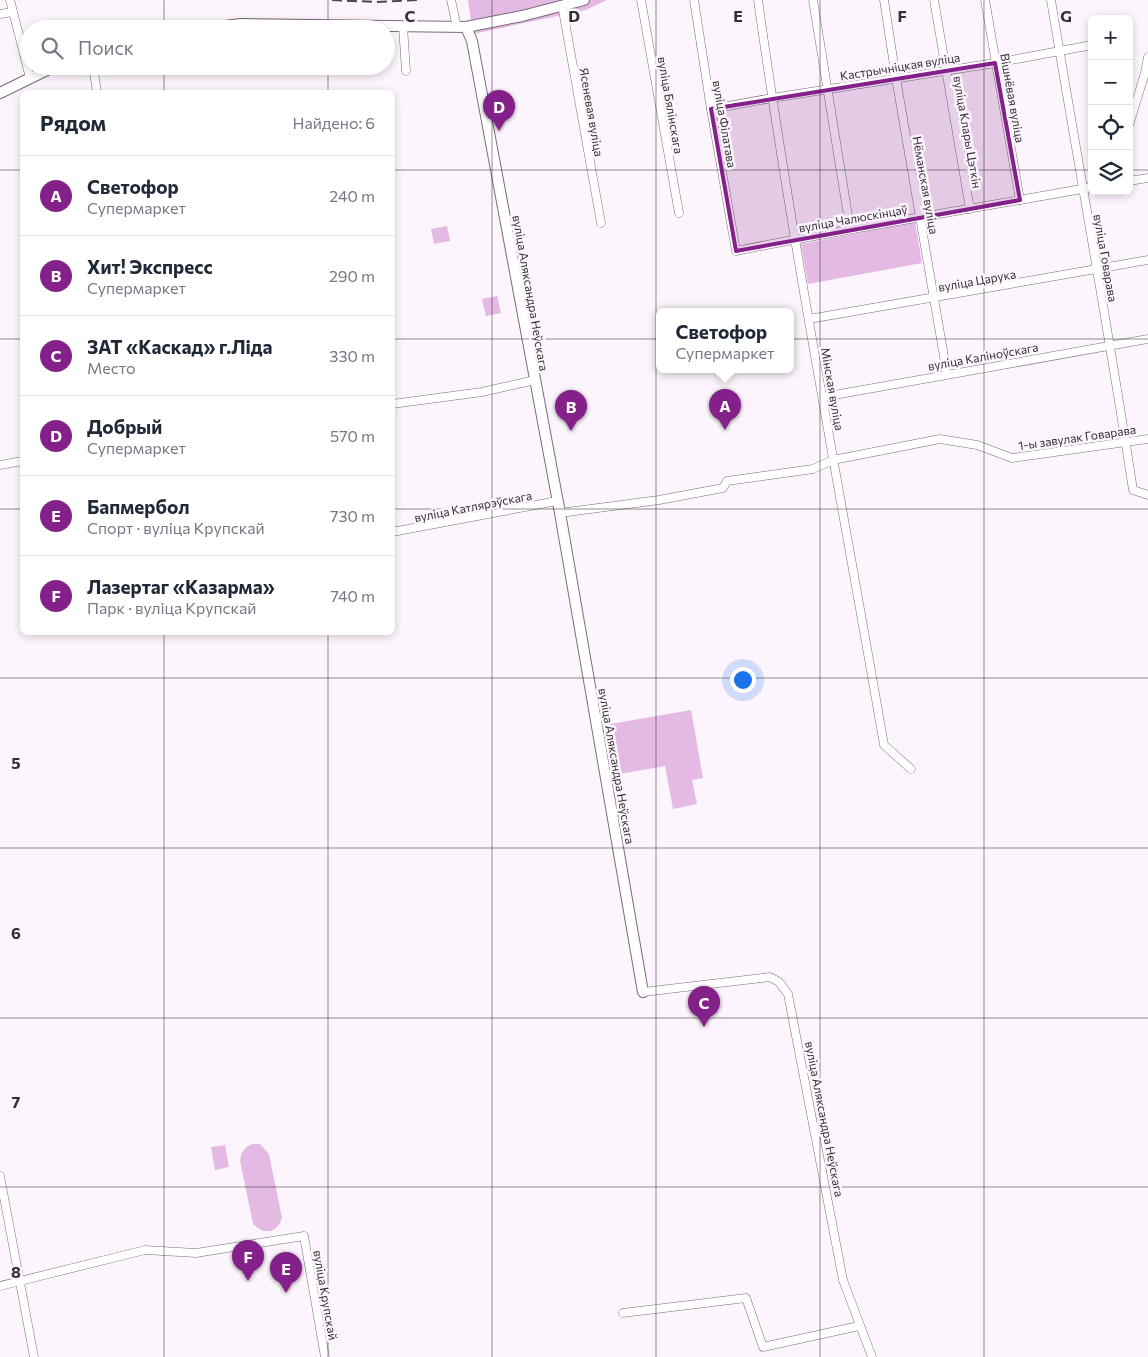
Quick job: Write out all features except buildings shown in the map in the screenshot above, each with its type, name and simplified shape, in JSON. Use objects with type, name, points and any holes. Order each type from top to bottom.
[{"type":"street","points":[[10,0],[20,41]]},
{"type":"street","name":"вуліца Аляксандра Неўскага","points":[[451,0],[461,27],[472,41],[558,501],[643,992],[770,977],[779,982],[788,994],[842,1280],[872,1357]]},
{"type":"street","points":[[395,26],[461,27],[584,0]]},
{"type":"street","name":"вуліца Бялінскага","points":[[641,0],[679,213]]},
{"type":"street","name":"вуліца Філатава","points":[[694,0],[736,251]]},
{"type":"street","name":"Мінская вуліца","points":[[758,0],[772,98],[809,319],[884,746],[911,769]]},
{"type":"street","points":[[813,0],[826,90],[850,228]]},
{"type":"street","name":"Нёманская вуліца","points":[[884,0],[947,374]]},
{"type":"street","name":"вуліца Клары Цэткін","points":[[934,0],[970,209]]},
{"type":"street","name":"Вішнёвая вуліца","points":[[985,0],[1020,200]]},
{"type":"street","name":"вуліца Говарава","points":[[1051,0],[1082,189],[1111,346],[1133,490],[1148,495]]},
{"type":"street","name":"Ясеневая вуліца","points":[[562,6],[601,223]]},
{"type":"street","points":[[0,14],[12,12]]},
{"type":"street","points":[[403,26],[406,71]]},
{"type":"street","name":"Кастрычніцкая вуліца","points":[[711,109],[995,63],[1088,46]]},
{"type":"street","points":[[1133,112],[1148,57]]},
{"type":"street","points":[[0,93],[36,75]]},
{"type":"street","points":[[94,75],[97,90]]},
{"type":"street","points":[[1133,180],[1148,178]]},
{"type":"street","name":"вуліца Чалюскінцаў","points":[[736,251],[850,228],[920,218],[1088,188]]},
{"type":"street","name":"вуліца Царука","points":[[809,319],[934,299],[1148,260]]},
{"type":"street","name":"вуліца Каліноўскага","points":[[823,397],[1148,340]]},
{"type":"street","points":[[395,404],[482,392],[535,380]]},
{"type":"street","name":"1-ы завулак Говарава","points":[[560,513],[659,500],[723,488],[727,481],[813,469],[833,460],[940,439],[977,445],[1012,458],[1148,439]]},
{"type":"street","points":[[0,465],[20,461]]},
{"type":"street","name":"вуліца Катлярэўскага","points":[[395,531],[558,501]]},
{"type":"street","points":[[0,1176],[34,1357]]},
{"type":"street","name":"вуліца Крупскай","points":[[20,1281],[145,1250],[196,1253],[304,1236],[325,1357]]},
{"type":"street","points":[[0,1286],[20,1281]]},
{"type":"street","points":[[623,1313],[746,1298],[763,1347],[859,1326]]},
{"type":"highlighted area","points":[[995,63],[1020,200],[736,251],[711,109]]},
{"type":"shaded area","points":[[468,0],[607,0],[586,10],[473,34]]},
{"type":"shaded area","points":[[915,222],[922,263],[808,284],[801,244]]},
{"type":"shaded area","points":[[447,226],[450,241],[434,244],[431,229]]},
{"type":"shaded area","points":[[497,296],[501,313],[486,316],[482,299]]},
{"type":"shaded area","points":[[691,710],[703,778],[692,780],[697,804],[673,809],[665,766],[614,775],[605,725]]},
{"type":"shaded area","points":[[252,1144],[260,1144],[269,1154],[282,1218],[273,1230],[269,1231],[261,1230],[253,1224],[240,1161],[243,1151]]},
{"type":"shaded area","points":[[225,1145],[229,1167],[215,1170],[211,1147]]},
{"type":"railway","points":[[332,0],[376,2],[419,0]]},
{"type":"place","name":"Добрый","points":[[499,131]]},
{"type":"place","name":"Светофор","points":[[725,430]]},
{"type":"place","name":"Хит! Экспресс","points":[[571,431]]},
{"type":"place","name":"ЗАТ «Каскад» г.Ліда","points":[[704,1027]]},
{"type":"place","name":"Лазертаг «Казарма»","points":[[248,1281]]},
{"type":"place","name":"Бапмербол","points":[[286,1293]]}]
